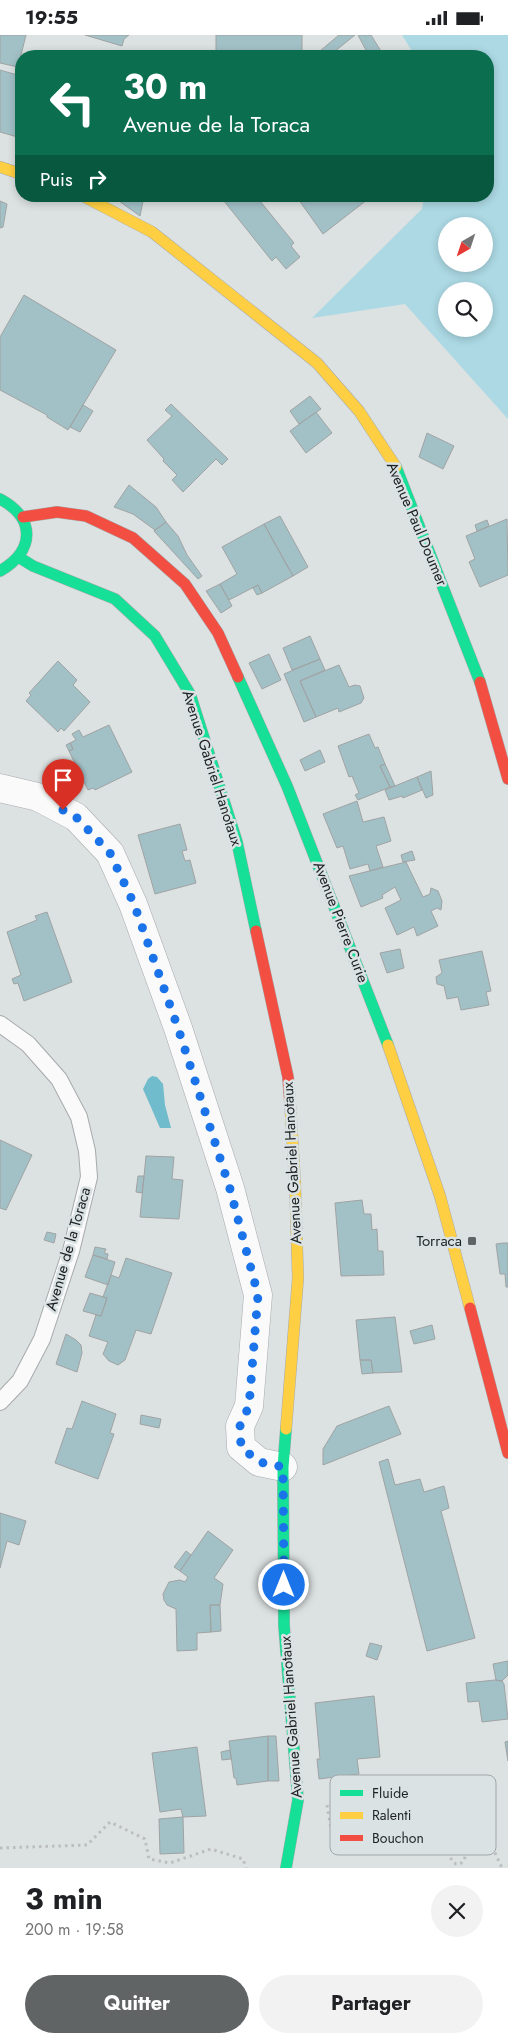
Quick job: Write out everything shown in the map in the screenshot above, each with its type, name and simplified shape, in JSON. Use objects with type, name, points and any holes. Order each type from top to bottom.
[{"type":"main road","points":[[0,167],[15,172]]},
{"type":"main road","name":"Avenue Paul Doumer","points":[[94,202],[152,232],[317,363],[359,411],[396,468],[476,669],[508,779]]},
{"type":"main road","points":[[0,499],[16,508],[23,517],[27,538],[20,558],[10,567],[0,571]]},
{"type":"main road","name":"Avenue Pierre Curie","points":[[23,517],[57,512],[86,516],[133,538],[184,585],[218,633],[287,786],[387,1041],[410,1105],[440,1196],[508,1453]]},
{"type":"main road","name":"Avenue Gabriel Hanotaux","points":[[20,558],[32,565],[115,599],[155,636],[190,694],[237,841],[288,1077],[295,1183],[298,1279],[283,1467],[284,1625],[298,1800],[286,1868]]},
{"type":"street","points":[[0,788],[38,797],[76,817],[110,853],[134,904],[178,1028],[230,1189],[258,1295],[249,1406],[240,1426],[241,1447],[259,1462],[283,1467]]},
{"type":"lane","name":"Avenue de la Toraca","points":[[0,1024],[28,1044],[59,1079],[79,1117],[87,1151],[89,1177],[71,1251],[42,1339],[20,1381],[0,1402]]},
{"type":"path","points":[[326,1802],[330,1829]]},
{"type":"path","points":[[0,1848],[87,1845],[110,1822],[145,1839],[149,1859],[170,1863],[211,1849],[243,1859],[246,1868]]},
{"type":"path","points":[[450,1855],[452,1861],[460,1864],[464,1861],[465,1855]]},
{"type":"path","points":[[496,1855],[502,1868]]},
{"type":"shaded area","points":[[402,35],[508,35],[508,419],[405,304],[312,318],[422,209],[423,202],[494,202],[494,50],[411,50]]},
{"type":"shaded area","points":[[152,1076],[157,1077],[163,1084],[165,1105],[171,1128],[160,1128],[143,1089],[148,1079]]},
{"type":"building","points":[[0,35],[26,35],[22,50],[15,50],[15,66],[0,63]]},
{"type":"building","points":[[85,35],[129,35],[124,39],[122,46]]},
{"type":"building","points":[[216,35],[302,35],[302,50],[216,50]]},
{"type":"building","points":[[339,35],[355,35],[336,50],[321,50]]},
{"type":"building","points":[[358,35],[371,35],[380,50],[366,50]]},
{"type":"building","points":[[0,70],[15,74],[15,136],[0,132]]},
{"type":"building","points":[[0,201],[7,204],[3,227],[0,228]]},
{"type":"building","points":[[120,202],[143,202],[140,216]]},
{"type":"building","points":[[225,202],[261,202],[294,243],[291,246],[300,257],[286,269],[276,257],[272,261]]},
{"type":"building","points":[[300,202],[364,202],[323,234]]},
{"type":"building","points":[[24,295],[116,350],[68,430],[47,417],[47,415],[0,390],[0,337]]},
{"type":"building","points":[[310,396],[321,409],[299,424],[290,411]]},
{"type":"building","points":[[171,404],[228,459],[222,465],[216,459],[183,492],[172,480],[177,475],[163,461],[164,459],[147,440],[172,416],[165,410]]},
{"type":"building","points":[[83,405],[93,411],[80,432],[70,427]]},
{"type":"building","points":[[316,412],[332,433],[306,453],[290,431]]},
{"type":"building","points":[[427,433],[454,446],[443,469],[419,457]]},
{"type":"building","points":[[129,485],[156,507],[166,522],[155,530],[133,514],[114,507]]},
{"type":"building","points":[[280,516],[308,567],[293,576],[264,524]]},
{"type":"building","points":[[507,519],[508,575],[480,587],[469,562],[475,559],[466,536]]},
{"type":"building","points":[[487,520],[489,526],[477,531],[475,525]]},
{"type":"building","points":[[166,522],[178,536],[187,555],[202,576],[198,579],[154,531]]},
{"type":"building","points":[[264,524],[293,576],[262,593],[258,585],[229,600],[220,584],[237,574],[222,547]]},
{"type":"building","points":[[220,584],[232,606],[221,613],[206,591]]},
{"type":"building","points":[[258,585],[262,593],[257,595],[253,588]]},
{"type":"building","points":[[310,636],[320,659],[292,670],[283,648]]},
{"type":"building","points":[[269,654],[281,680],[262,689],[249,663]]},
{"type":"building","points":[[320,659],[325,670],[300,681],[316,717],[304,722],[284,674]]},
{"type":"building","points":[[58,661],[77,680],[73,685],[90,702],[64,731],[61,728],[58,732],[26,701],[31,695],[29,693]]},
{"type":"building","points":[[339,665],[349,687],[360,686],[364,698],[361,703],[339,712],[338,708],[316,717],[300,681]]},
{"type":"building","points":[[109,725],[132,772],[95,790],[93,788],[88,790],[69,751],[73,749],[70,743],[76,740],[72,734],[79,730],[83,737]]},
{"type":"building","points":[[369,734],[375,748],[378,747],[385,764],[380,766],[390,787],[358,800],[355,795],[359,793],[352,776],[349,777],[338,746]]},
{"type":"building","points":[[70,743],[73,749],[69,751],[66,745]]},
{"type":"building","points":[[320,750],[325,762],[305,771],[300,760]]},
{"type":"building","points":[[385,764],[395,786],[390,787],[380,766]]},
{"type":"building","points":[[431,771],[433,795],[426,798],[417,777]]},
{"type":"building","points":[[417,777],[422,790],[403,798],[402,796],[389,800],[385,790]]},
{"type":"building","points":[[357,801],[363,822],[384,817],[391,841],[376,846],[383,867],[370,871],[368,864],[350,869],[343,846],[337,848],[323,814]]},
{"type":"building","points":[[180,824],[187,850],[182,851],[185,861],[190,860],[196,883],[155,894],[138,835]]},
{"type":"building","points":[[412,851],[415,860],[403,862],[401,855]]},
{"type":"building","points":[[406,862],[423,897],[430,894],[431,888],[438,891],[442,901],[441,910],[437,908],[431,911],[438,926],[417,936],[414,927],[397,935],[385,908],[401,900],[395,887],[382,895],[383,898],[361,907],[349,876]]},
{"type":"building","points":[[47,912],[72,982],[24,1001],[18,983],[14,984],[12,979],[21,975],[7,932],[37,920],[35,916]]},
{"type":"building","points":[[400,949],[404,968],[387,973],[380,953]]},
{"type":"building","points":[[482,951],[491,991],[486,992],[489,1005],[461,1010],[458,997],[447,999],[444,986],[437,984],[436,977],[442,973],[439,960]]},
{"type":"building","points":[[0,1140],[32,1155],[6,1210],[0,1208]]},
{"type":"building","points":[[146,1156],[174,1157],[172,1179],[183,1180],[179,1219],[140,1217]]},
{"type":"building","points":[[138,1176],[144,1176],[142,1193],[136,1192]]},
{"type":"building","points":[[362,1200],[364,1214],[371,1214],[372,1230],[377,1229],[378,1251],[383,1251],[384,1275],[341,1276],[335,1203]]},
{"type":"building","points":[[47,1232],[56,1234],[54,1243],[44,1240]]},
{"type":"building","points":[[508,1243],[508,1287],[506,1287],[505,1274],[500,1274],[496,1244]]},
{"type":"building","points":[[95,1247],[106,1249],[104,1253],[108,1254],[107,1259],[93,1255]]},
{"type":"building","points":[[93,1255],[115,1262],[108,1285],[85,1277]]},
{"type":"building","points":[[126,1258],[172,1273],[151,1334],[136,1330],[125,1360],[118,1365],[109,1361],[103,1354],[108,1342],[89,1336],[96,1315],[101,1316],[107,1298],[103,1297],[111,1275],[119,1278]]},
{"type":"building","points":[[90,1293],[107,1298],[101,1316],[83,1311]]},
{"type":"building","points":[[395,1317],[402,1372],[373,1373],[371,1360],[360,1360],[356,1320]]},
{"type":"building","points":[[432,1325],[435,1339],[414,1344],[410,1331]]},
{"type":"building","points":[[66,1334],[81,1345],[82,1353],[77,1372],[56,1364]]},
{"type":"building","points":[[360,1360],[371,1360],[373,1373],[362,1374]]},
{"type":"building","points":[[82,1401],[116,1414],[110,1433],[114,1434],[98,1479],[55,1463],[67,1428],[72,1429]]},
{"type":"building","points":[[389,1406],[401,1434],[323,1465],[323,1449],[337,1426]]},
{"type":"building","points":[[141,1415],[161,1419],[159,1428],[140,1424]]},
{"type":"building","points":[[388,1459],[395,1485],[420,1479],[424,1492],[444,1486],[449,1508],[441,1511],[475,1638],[427,1651],[379,1462]]},
{"type":"building","points":[[0,1513],[26,1521],[19,1545],[7,1541],[0,1568]]},
{"type":"building","points":[[208,1531],[233,1550],[214,1578],[223,1584],[220,1605],[210,1605],[211,1632],[197,1633],[197,1650],[177,1651],[176,1609],[167,1605],[163,1594],[169,1582],[180,1580],[185,1582],[188,1577],[180,1571]]},
{"type":"building","points":[[186,1551],[191,1555],[180,1571],[174,1567]]},
{"type":"building","points":[[210,1605],[220,1605],[221,1631],[211,1632]]},
{"type":"building","points":[[370,1643],[382,1646],[377,1660],[366,1656]]},
{"type":"building","points":[[508,1661],[508,1675],[502,1681],[496,1680],[493,1664]]},
{"type":"building","points":[[502,1681],[504,1684],[508,1719],[482,1722],[479,1701],[468,1702],[466,1683]]},
{"type":"building","points":[[374,1696],[380,1757],[357,1759],[359,1774],[330,1775],[330,1778],[319,1779],[317,1759],[320,1759],[315,1703]]},
{"type":"building","points":[[268,1736],[276,1736],[279,1781],[268,1781]]},
{"type":"building","points":[[268,1736],[268,1781],[237,1785],[236,1778],[234,1778],[229,1741]]},
{"type":"building","points":[[508,1741],[508,1761],[505,1742]]},
{"type":"building","points":[[197,1747],[206,1816],[183,1817],[181,1809],[160,1812],[152,1753]]},
{"type":"building","points":[[230,1750],[231,1759],[222,1760],[221,1752]]},
{"type":"building","points":[[183,1817],[184,1853],[160,1854],[159,1819]]},
{"type":"traffic: fast","points":[[396,467],[480,682]]},
{"type":"traffic: fast","points":[[0,499],[20,515],[27,535],[20,554],[12,563],[0,571]]},
{"type":"traffic: fast","points":[[20,558],[33,566],[115,599],[155,636],[190,694],[237,842],[256,931]]},
{"type":"traffic: fast","points":[[238,677],[287,786],[388,1045]]},
{"type":"traffic: fast","points":[[286,1429],[283,1467],[284,1625],[298,1800],[286,1868]]},
{"type":"traffic: slow","points":[[0,167],[15,172]]},
{"type":"traffic: slow","points":[[94,202],[152,232],[317,363],[359,411],[396,467]]},
{"type":"traffic: slow","points":[[388,1045],[440,1196],[470,1308]]},
{"type":"traffic: slow","points":[[286,1429],[298,1278],[290,1102]]},
{"type":"traffic: jam","points":[[23,517],[57,512],[86,516],[133,538],[185,584],[218,633],[238,677]]},
{"type":"traffic: jam","points":[[480,682],[508,779]]},
{"type":"traffic: jam","points":[[256,931],[288,1077],[290,1102]]},
{"type":"traffic: jam","points":[[470,1308],[508,1453]]},
{"type":"place","name":"Torraca","points":[[472,1241]]},
{"type":"route","points":[[63,810],[76,817],[110,853],[134,904],[178,1028],[230,1189],[258,1295],[249,1406],[240,1426],[241,1447],[259,1462],[283,1467],[284,1585]]}]
